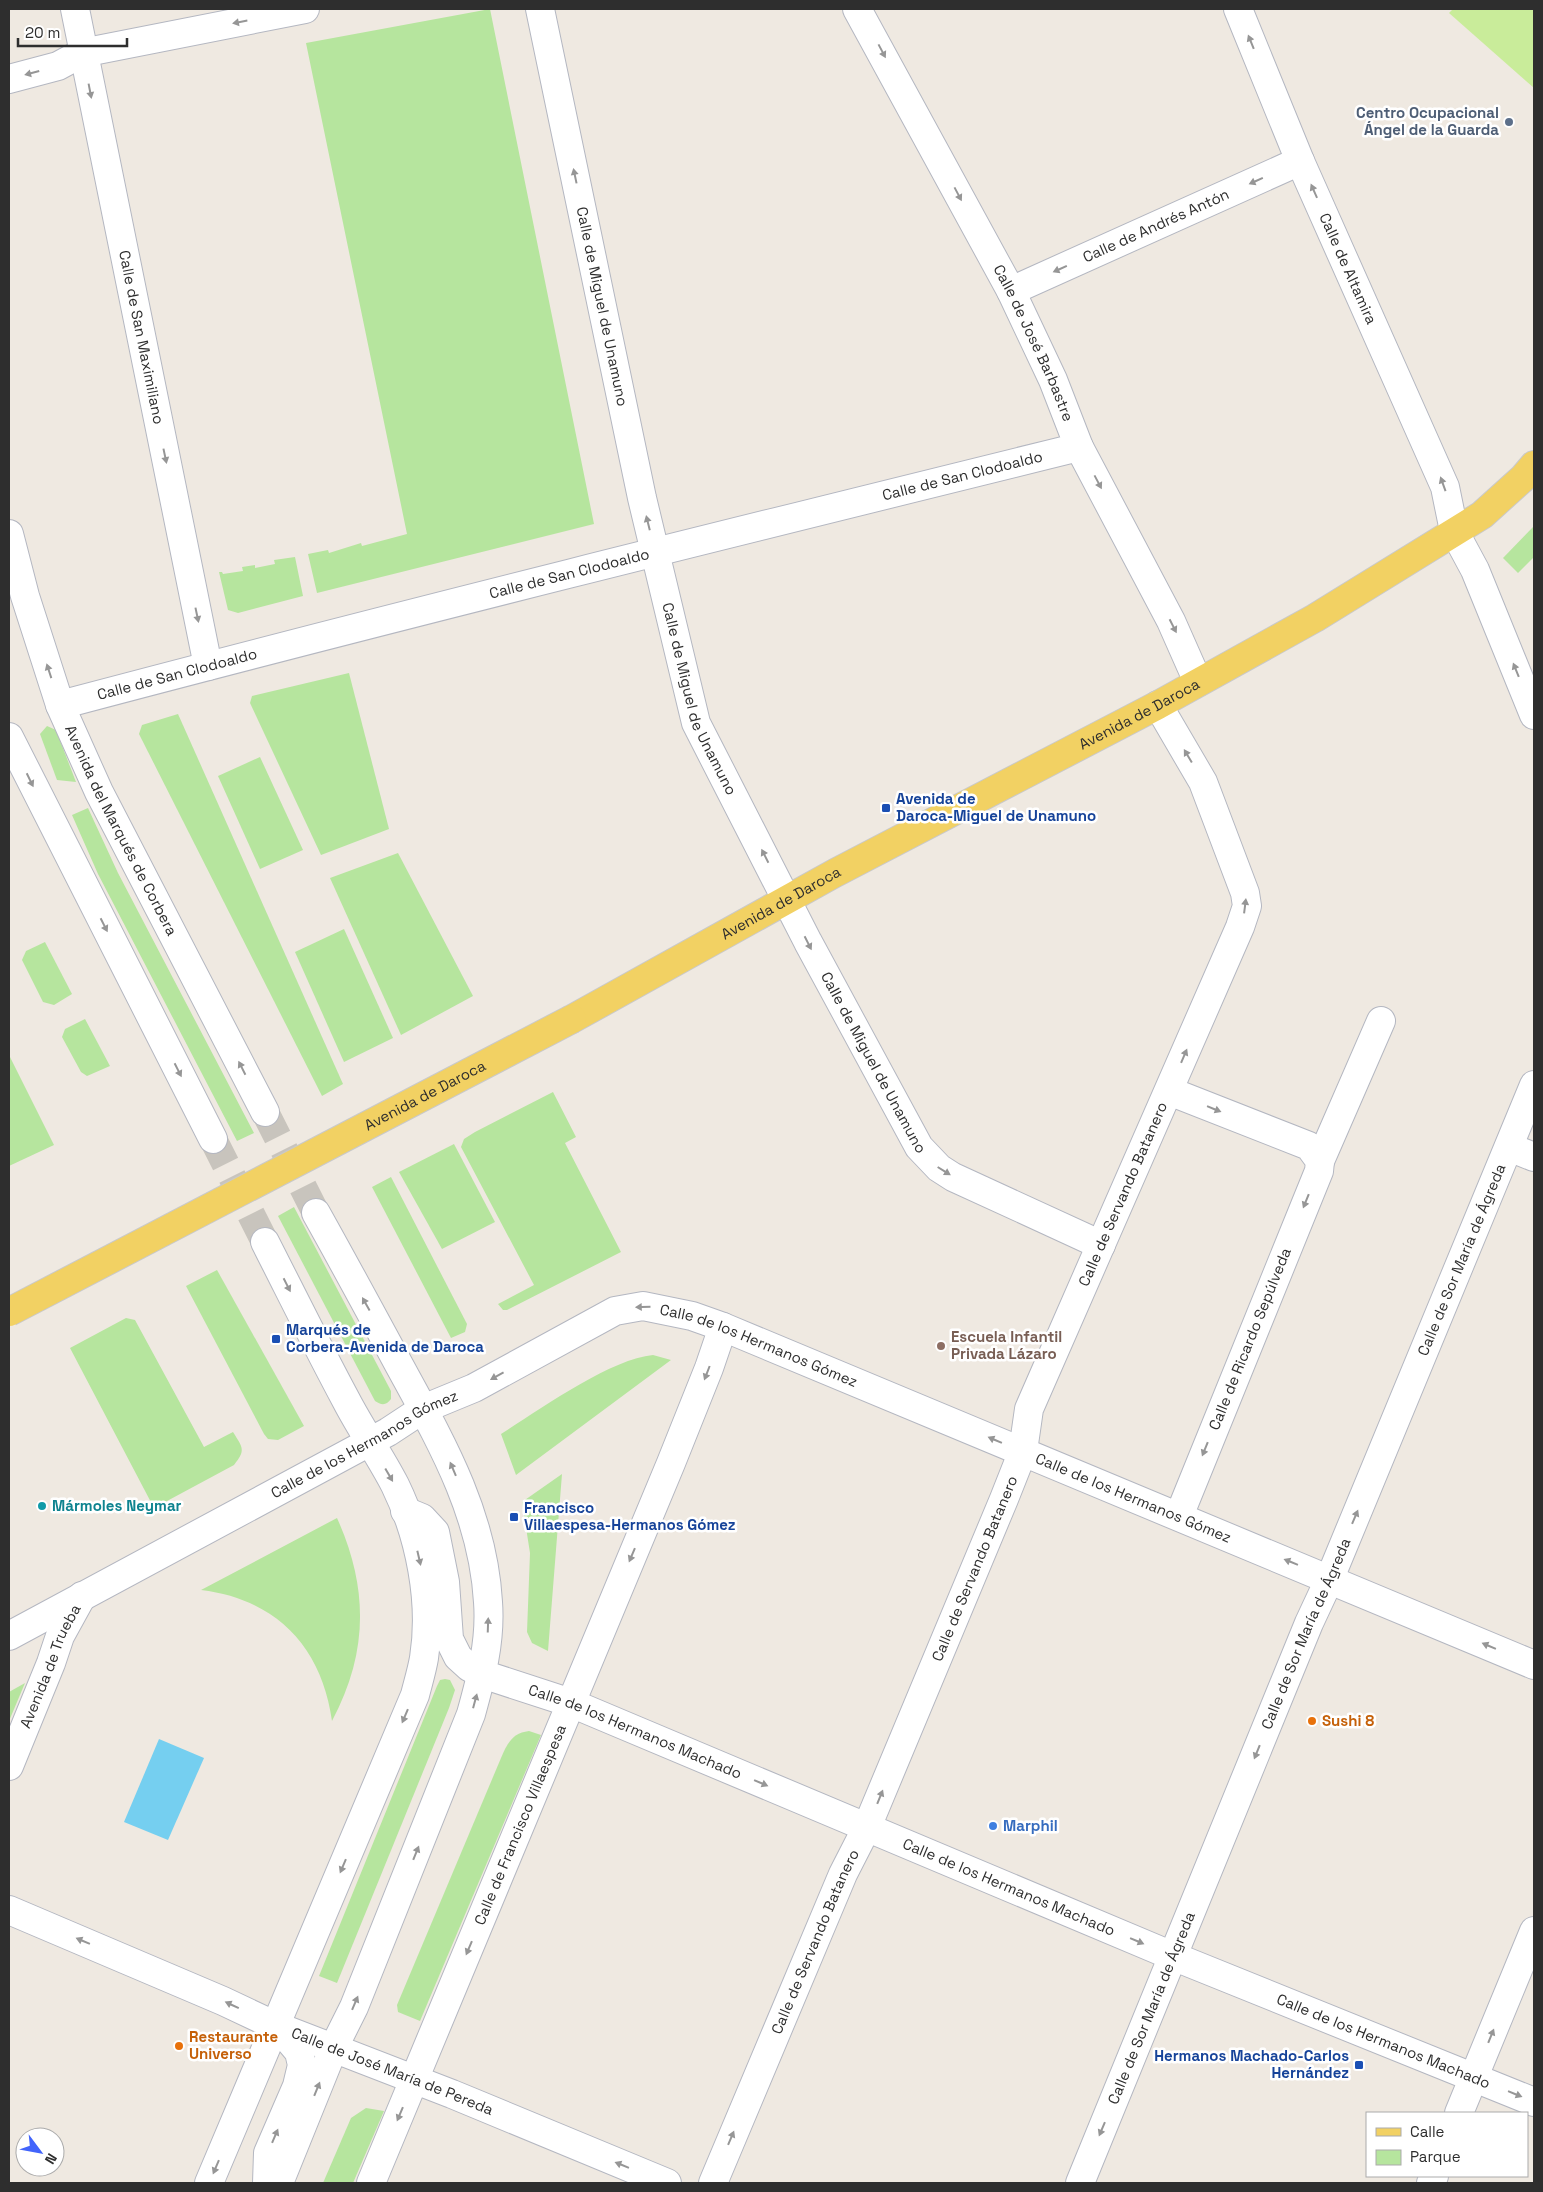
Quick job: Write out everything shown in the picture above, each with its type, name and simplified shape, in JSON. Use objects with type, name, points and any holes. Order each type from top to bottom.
[{"type":"main road","name":"Avenida de Daroca","points":[[9,1312],[572,1018],[787,899],[1158,705],[1314,618],[1482,515],[1523,478],[1534,465]]},
{"type":"street","name":"Calle de San Maximiliano","points":[[74,9],[208,666]]},
{"type":"street","points":[[9,79],[58,66],[82,53],[305,9]]},
{"type":"street","name":"Calle de Miguel de Unamuno","points":[[540,9],[655,552],[696,723],[808,942],[919,1147],[930,1160],[953,1177],[1101,1245]]},
{"type":"street","name":"Calle de José Barbastre","points":[[858,9],[1011,291],[1053,380],[1079,447],[1171,621],[1198,682]]},
{"type":"street","name":"Calle de Altamira","points":[[1238,9],[1300,161],[1445,487],[1454,531],[1475,570],[1534,715]]},
{"type":"street","name":"Calle de Andrés Antón","points":[[1011,291],[1300,161]]},
{"type":"street","name":"Calle de San Clodoaldo","points":[[60,705],[655,552],[1079,447]]},
{"type":"street","name":"Avenida del Marqués de Corbera","points":[[9,534],[25,596],[60,705],[99,792],[265,1112]]},
{"type":"street","name":"Calle de Servando Batanero","points":[[712,2183],[843,1874],[868,1827],[1023,1452],[1030,1409],[1169,1091],[1247,906],[1245,893],[1203,782],[1158,705]]},
{"type":"street","points":[[9,737],[213,1139]]},
{"type":"street","name":"Calle de Ricardo Sepúlveda","points":[[1179,1516],[1318,1171],[1320,1161],[1381,1021]]},
{"type":"street","name":"Calle de Sor María de Ágreda","points":[[1080,2183],[1306,1632],[1534,1085]]},
{"type":"street","points":[[1169,1091],[1309,1146],[1320,1161]]},
{"type":"street","points":[[1509,1147],[1534,1157]]},
{"type":"street","points":[[279,2183],[334,2047],[354,2007],[471,1714],[482,1674],[487,1641],[488,1603],[477,1527],[449,1460],[423,1409],[316,1213]]},
{"type":"street","points":[[209,2183],[415,1695],[424,1659],[426,1594],[420,1559],[406,1511],[395,1485],[346,1400],[265,1242]]},
{"type":"street","name":"Calle de los Hermanos Gómez","points":[[9,1636],[370,1442],[406,1422],[423,1409],[474,1388],[615,1311],[643,1306],[692,1316],[723,1327],[1330,1578],[1534,1665]]},
{"type":"street","name":"Calle de Francisco Villaespesa","points":[[371,2183],[709,1368],[723,1327]]},
{"type":"street","points":[[406,1511],[422,1518],[435,1532],[445,1582],[449,1639],[458,1657],[469,1667],[482,1674]]},
{"type":"street","name":"Avenida de Trueba","points":[[9,1766],[51,1664],[60,1636],[82,1596]]},
{"type":"street","name":"Calle de los Hermanos Machado","points":[[482,1674],[571,1703],[1174,1957],[1534,2102]]},
{"type":"street","name":"Calle de José María de Pereda","points":[[9,1910],[223,2001],[276,2026],[334,2047],[667,2183]]},
{"type":"street","points":[[1459,2112],[1534,1931]]},
{"type":"street","points":[[267,2183],[268,2153],[297,2086],[302,2065],[299,2052],[276,2026]]},
{"type":"green space","points":[[490,9],[594,524],[317,593],[308,554],[328,550],[329,553],[361,543],[362,546],[407,534],[306,43]]},
{"type":"green space","points":[[1453,9],[1534,9],[1534,88],[1449,13]]},
{"type":"green space","points":[[1534,526],[1534,557],[1518,573],[1503,558]]},
{"type":"green space","points":[[295,557],[303,596],[238,613],[228,610],[219,572],[223,574],[243,571],[242,567],[255,565],[255,568],[275,564],[274,560]]},
{"type":"green space","points":[[349,673],[389,829],[321,855],[250,703],[252,696]]},
{"type":"green space","points":[[178,714],[343,1084],[322,1096],[139,734],[142,725]]},
{"type":"green space","points":[[47,726],[56,730],[76,782],[57,780],[40,734]]},
{"type":"green space","points":[[260,757],[303,850],[260,869],[218,776]]},
{"type":"green space","points":[[88,808],[118,873],[254,1133],[237,1141],[98,874],[72,815]]},
{"type":"green space","points":[[398,853],[473,996],[401,1035],[330,878]]},
{"type":"green space","points":[[344,929],[393,1038],[344,1062],[295,952]]},
{"type":"green space","points":[[45,942],[72,994],[54,1005],[43,1002],[22,960],[26,951]]},
{"type":"green space","points":[[85,1019],[110,1066],[87,1076],[81,1072],[62,1037],[65,1029]]},
{"type":"green space","points":[[9,1055],[54,1145],[9,1166]]},
{"type":"green space","points":[[553,1092],[576,1137],[565,1143],[621,1252],[507,1310],[503,1310],[498,1304],[534,1285],[461,1147],[464,1139],[475,1132]]},
{"type":"green space","points":[[454,1144],[495,1222],[442,1249],[399,1172]]},
{"type":"green space","points":[[391,1177],[467,1324],[465,1332],[451,1338],[372,1187]]},
{"type":"green space","points":[[294,1207],[391,1391],[391,1399],[385,1404],[375,1401],[278,1216]]},
{"type":"green space","points":[[217,1270],[304,1426],[278,1440],[268,1439],[264,1434],[186,1286]]},
{"type":"green space","points":[[126,1318],[135,1320],[204,1447],[233,1432],[242,1449],[234,1465],[154,1508],[70,1348]]},
{"type":"green space","points":[[653,1355],[671,1360],[516,1475],[501,1434],[596,1375],[616,1366]]},
{"type":"green space","points":[[562,1474],[548,1651],[532,1643],[527,1632],[530,1553],[522,1502]]},
{"type":"green space","points":[[337,1518],[355,1570],[360,1621],[358,1646],[352,1671],[344,1696],[332,1721],[327,1694],[318,1671],[306,1649],[291,1631],[273,1616],[252,1604],[228,1595],[201,1590]]},
{"type":"green space","points":[[440,1680],[450,1680],[455,1690],[449,1708],[337,1983],[319,1976],[437,1686]]},
{"type":"green space","points":[[25,1683],[9,1721],[9,1692]]},
{"type":"green space","points":[[529,1731],[541,1735],[420,2021],[398,2012],[397,2005],[503,1753],[514,1737]]},
{"type":"green space","points":[[366,2108],[384,2111],[353,2183],[323,2183],[351,2118]]},
{"type":"water","points":[[159,1739],[204,1758],[168,1840],[124,1822]]},
{"type":"tunnel","points":[[265,1112],[316,1213]]},
{"type":"tunnel","points":[[213,1139],[265,1242]]},
{"type":"place","name":"Centro Ocupacional Ángel de la Guarda","points":[[1509,122]]},
{"type":"place","name":"Avenida de Daroca-Miguel de Unamuno","points":[[886,808]]},
{"type":"place","name":"Marqués de Corbera-Avenida de Daroca","points":[[276,1339]]},
{"type":"place","name":"Escuela Infantil Privada Lázaro","points":[[941,1346]]},
{"type":"place","name":"Mármoles Neymar","points":[[42,1506]]},
{"type":"place","name":"Francisco Villaespesa-Hermanos Gómez","points":[[514,1517]]},
{"type":"place","name":"Sushi 8","points":[[1312,1721]]},
{"type":"place","name":"Marphil","points":[[993,1826]]},
{"type":"place","name":"Restaurante Universo","points":[[179,2046]]},
{"type":"place","name":"Hermanos Machado-Carlos Hernández","points":[[1359,2065]]}]
